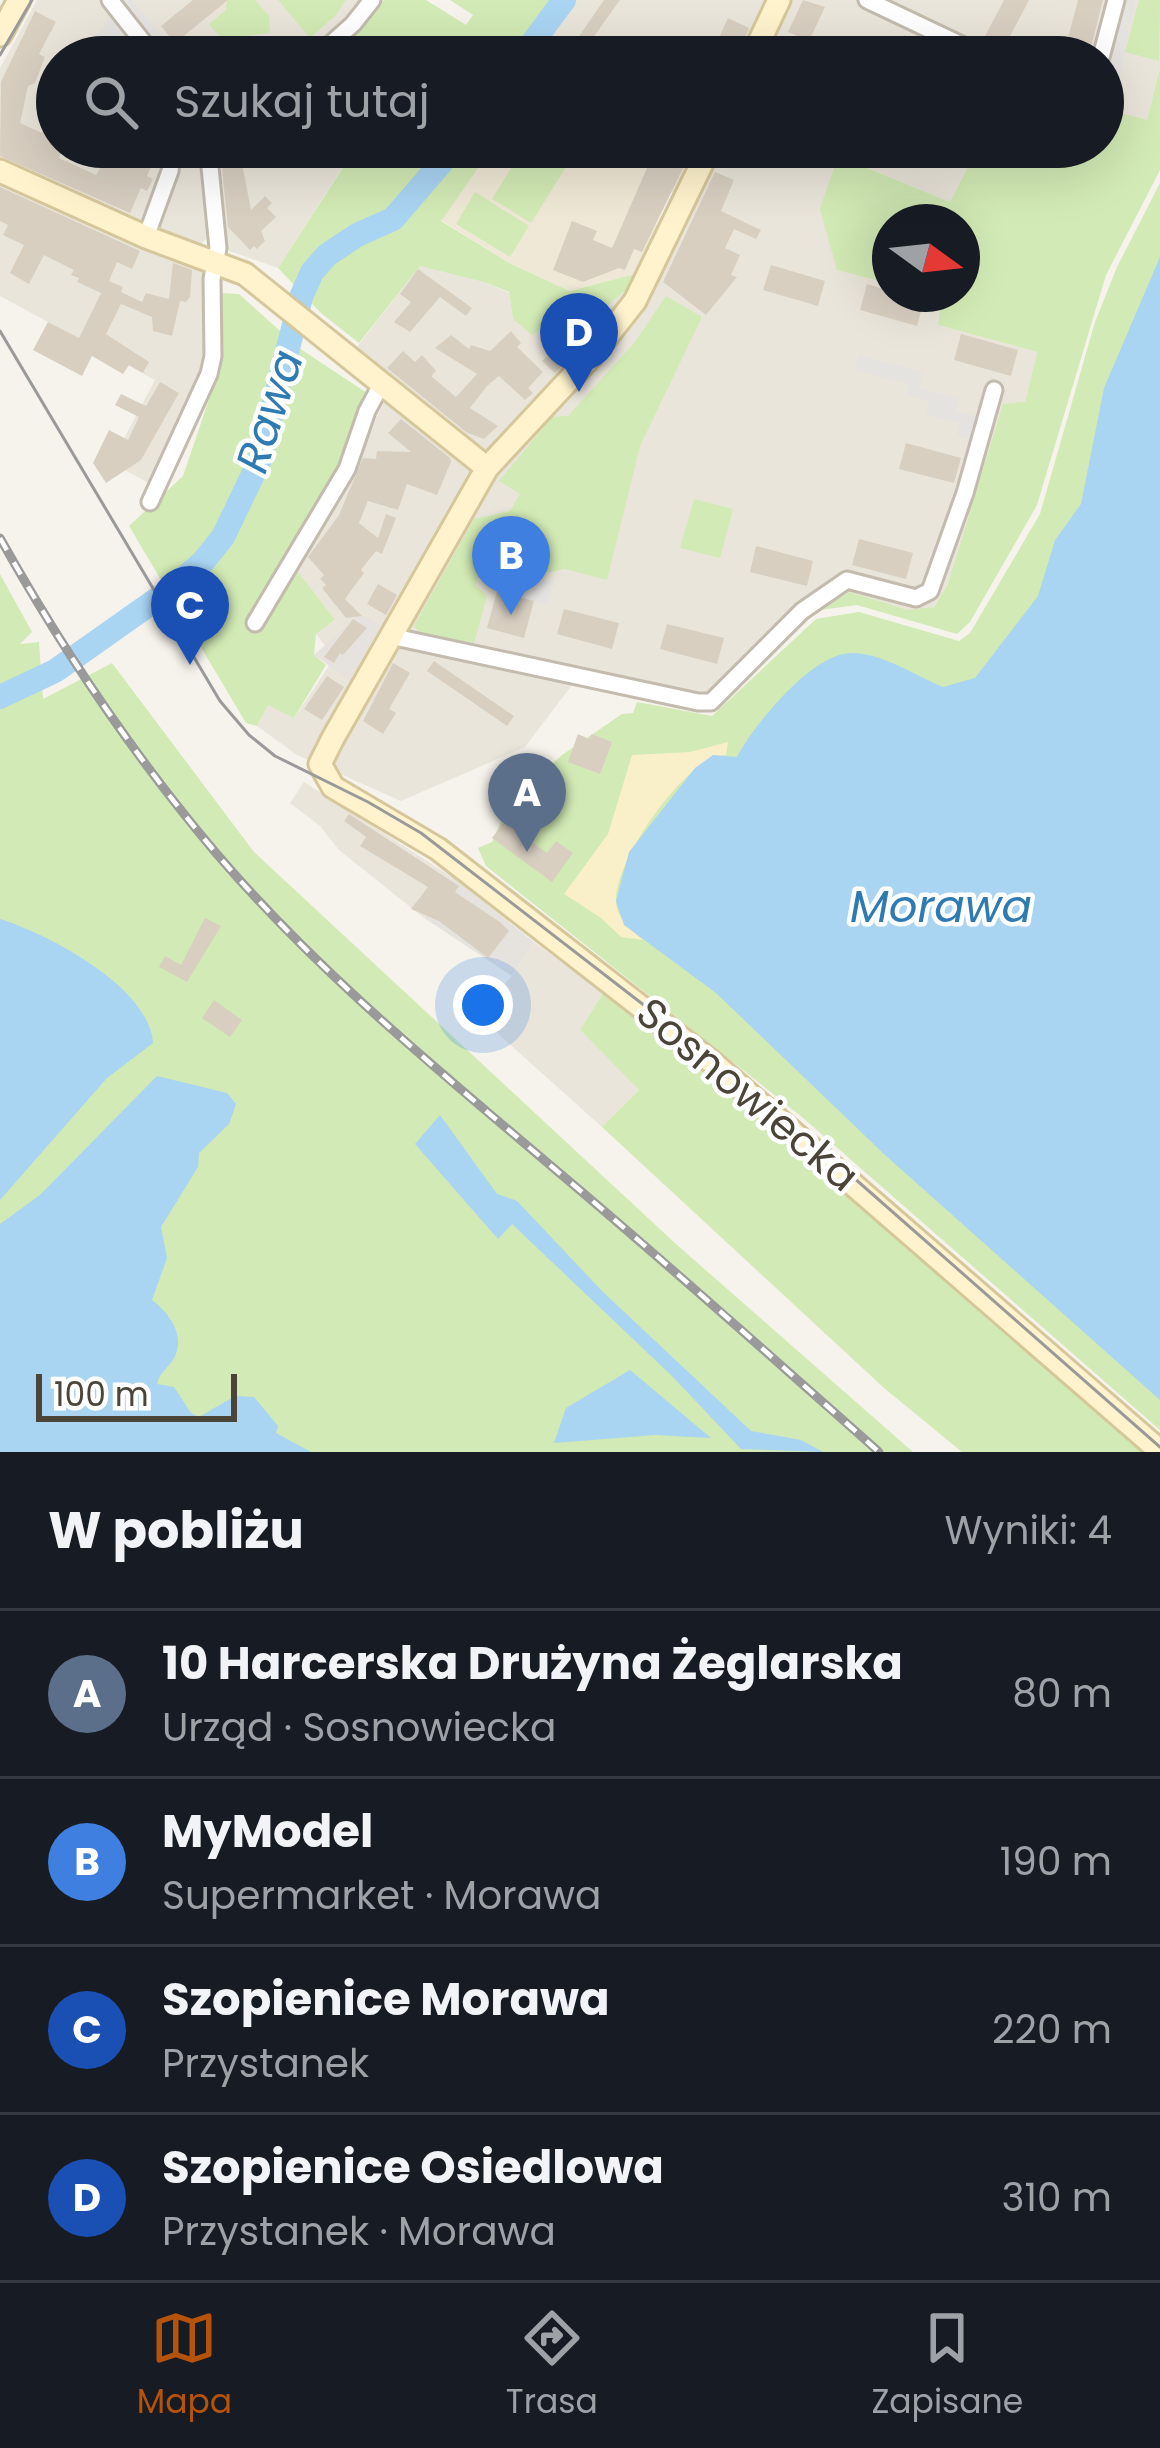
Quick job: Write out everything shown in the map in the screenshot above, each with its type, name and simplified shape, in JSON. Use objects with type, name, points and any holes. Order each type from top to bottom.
[{"type":"street","points":[[0,35],[19,0]]},
{"type":"street","points":[[110,0],[138,36]]},
{"type":"street","points":[[340,36],[373,0]]},
{"type":"street","points":[[762,36],[779,0]]},
{"type":"street","points":[[867,0],[943,36]]},
{"type":"street","points":[[1107,36],[1116,0]]},
{"type":"street","points":[[146,237],[170,168]]},
{"type":"street","points":[[150,502],[209,374],[218,248],[207,168]]},
{"type":"street","points":[[700,168],[629,311],[487,468],[390,636],[711,702],[802,610],[847,580],[916,598],[930,591],[965,493],[994,390]]},
{"type":"street","points":[[0,171],[146,237],[249,276],[487,468]]},
{"type":"street","points":[[254,623],[347,469],[382,383]]},
{"type":"street","name":"Sosnowiecka","points":[[390,636],[320,764],[333,787],[438,849],[713,1063],[1160,1450]]},
{"type":"shaded area","points":[[37,0],[364,0],[328,36],[36,36],[36,168],[201,168],[209,237],[196,247],[0,166],[0,68]]},
{"type":"shaded area","points":[[123,0],[132,0],[161,36],[96,36]]},
{"type":"shaded area","points":[[576,0],[1160,0],[1160,68],[1147,121],[1124,114],[1124,36],[552,36]]},
{"type":"shaded area","points":[[1124,0],[1136,0],[1124,56],[1124,36],[1116,36]]},
{"type":"shaded area","points":[[215,168],[342,168],[278,268],[224,249]]},
{"type":"shaded area","points":[[478,168],[685,168],[677,193],[671,192],[656,224],[662,228],[635,274],[570,291],[511,264],[441,220]]},
{"type":"shaded area","points":[[689,168],[838,168],[838,270],[872,279],[872,312],[939,312],[938,325],[1037,352],[1025,402],[948,584],[933,608],[908,610],[850,592],[807,620],[708,710],[572,685],[525,747],[401,801],[297,755],[257,726],[268,705],[295,717],[334,658],[316,634],[334,621],[291,564],[390,391],[349,357],[420,266],[509,293],[513,319],[554,313],[599,327],[606,307],[627,289],[657,240]]},
{"type":"shaded area","points":[[867,168],[967,168],[950,202]]},
{"type":"shaded area","points":[[0,174],[205,267],[207,335],[202,373],[151,484],[111,463],[155,380],[0,296]]},
{"type":"shaded area","points":[[859,355],[923,372],[919,388],[959,398],[956,411],[979,417],[973,441],[957,436],[959,423],[926,415],[929,401],[907,395],[909,384],[855,370]]},
{"type":"shaded area","points":[[487,564],[553,582],[547,604],[482,587]]},
{"type":"shaded area","points":[[359,614],[381,625],[349,680],[314,655]]},
{"type":"shaded area","points":[[304,782],[452,877],[424,918],[339,850],[320,826],[290,803]]},
{"type":"shaded area","points":[[452,877],[534,942],[512,976],[424,918]]},
{"type":"shaded area","points":[[534,942],[603,993],[580,1030],[639,1090],[602,1127],[476,1014],[512,976]]},
{"type":"green space","points":[[227,0],[255,0],[269,16],[270,33],[219,36],[209,24],[226,10]]},
{"type":"green space","points":[[278,0],[346,0],[335,16],[308,36]]},
{"type":"green space","points":[[384,0],[426,0],[466,25],[473,15],[450,0],[576,0],[551,36],[351,36]]},
{"type":"green space","points":[[1139,0],[1160,0],[1159,61],[1125,52]]},
{"type":"green space","points":[[1160,68],[1160,170],[1106,275],[1037,505],[970,622],[957,634],[857,605],[820,610],[850,592],[908,610],[934,607],[948,584],[1003,404],[1025,402],[1037,352],[938,325],[939,312],[980,312],[980,204],[872,204],[872,279],[837,270],[820,209],[834,168],[867,168],[950,202],[967,168],[1124,168],[1124,114],[1147,120]]},
{"type":"green space","points":[[343,168],[478,168],[441,221],[511,264],[570,291],[635,274],[627,289],[606,307],[593,336],[554,313],[533,336],[513,319],[509,292],[420,266],[359,343],[322,314],[278,268]]},
{"type":"green space","points":[[511,168],[565,168],[531,223],[492,199]]},
{"type":"green space","name":"Morawa","points":[[1160,183],[1160,1430],[802,1117],[486,866],[478,848],[492,842],[509,803],[562,755],[622,714],[633,713],[637,702],[712,716],[816,619],[859,612],[959,641],[970,633],[1040,514],[1095,322]]},
{"type":"green space","points":[[475,192],[529,226],[510,257],[456,224]]},
{"type":"green space","points":[[221,293],[239,294],[299,348],[367,393],[337,473],[292,564],[335,620],[316,634],[314,655],[326,665],[294,718],[268,705],[257,726],[246,723],[129,526],[183,476],[220,367]]},
{"type":"green space","points":[[666,296],[702,317],[640,446],[607,580],[565,569],[539,574],[489,560],[482,564],[476,585],[487,596],[474,643],[419,633],[414,626],[474,519],[510,511],[520,494],[499,481],[552,417],[568,416],[635,342]]},
{"type":"green space","points":[[694,499],[733,509],[720,558],[680,548]]},
{"type":"green space","points":[[0,574],[32,632],[20,644],[39,642],[43,699],[112,663],[254,852],[676,1244],[913,1452],[0,1452]]},
{"type":"green space","points":[[603,993],[719,1085],[1143,1452],[962,1452],[884,1388],[602,1127],[639,1090],[580,1030]]},
{"type":"sand","points":[[728,742],[726,755],[709,760],[673,792],[627,862],[618,884],[617,908],[625,924],[643,940],[621,937],[564,894],[608,834],[632,755],[690,752]]},
{"type":"water","name":"Morawa","points":[[1160,257],[1160,1400],[885,1155],[716,993],[624,925],[616,901],[629,852],[695,768],[713,755],[737,757],[771,709],[821,663],[854,653],[889,661],[943,687],[975,678],[1038,596],[1055,540],[1081,504],[1104,388]]},
{"type":"water","points":[[0,919],[69,950],[116,983],[148,1022],[153,1043],[107,1078],[0,1200]]},
{"type":"water","points":[[157,1076],[227,1093],[236,1104],[229,1124],[199,1153],[198,1167],[161,1227],[167,1258],[152,1300],[170,1319],[178,1343],[157,1384],[174,1387],[199,1417],[235,1396],[254,1397],[278,1426],[276,1433],[311,1452],[0,1452],[0,1224],[40,1195]]},
{"type":"water","points":[[440,1115],[497,1194],[517,1201],[602,1291],[751,1431],[801,1440],[823,1452],[741,1449],[672,1376],[512,1224],[498,1239],[415,1144]]},
{"type":"water","points":[[630,1370],[711,1438],[655,1435],[554,1443],[566,1408]]},
{"type":"building","points":[[193,0],[228,0],[184,36],[169,36],[161,26]]},
{"type":"building","points":[[604,0],[620,0],[594,36],[579,36]]},
{"type":"building","points":[[803,0],[825,7],[811,36],[788,32]]},
{"type":"building","points":[[1004,0],[1029,0],[1010,36],[985,36]]},
{"type":"building","points":[[1078,0],[1103,0],[1094,36],[1069,36]]},
{"type":"building","points":[[35,11],[56,22],[49,36],[36,36],[36,80],[28,86],[20,123],[36,130],[36,168],[81,168],[96,175],[100,168],[150,168],[147,176],[153,179],[147,191],[141,188],[130,213],[0,156],[1,82]]},
{"type":"building","points":[[728,18],[749,28],[745,36],[720,36]]},
{"type":"building","points":[[243,168],[251,210],[265,196],[272,203],[267,208],[276,217],[261,231],[265,241],[257,249],[250,250],[228,227],[222,169]]},
{"type":"building","points":[[647,168],[683,168],[642,252],[634,249],[625,270],[583,282],[553,270],[572,221],[597,231],[593,240],[612,248]]},
{"type":"building","points":[[715,172],[734,180],[721,211],[761,230],[756,239],[734,229],[725,248],[740,255],[731,275],[737,277],[706,315],[663,282]]},
{"type":"building","points":[[0,187],[140,251],[132,269],[117,262],[109,281],[142,302],[146,293],[169,299],[173,263],[192,270],[190,297],[180,301],[172,336],[153,331],[152,317],[121,304],[106,334],[149,362],[143,373],[129,365],[123,374],[92,356],[82,376],[33,350],[48,322],[79,338],[101,293],[77,282],[79,278],[71,275],[74,270],[44,255],[29,284],[10,273],[24,245],[3,235],[8,225],[0,221]]},
{"type":"building","points":[[771,265],[825,281],[818,306],[763,290]]},
{"type":"building","points":[[418,269],[472,308],[466,316],[440,297],[410,332],[394,322],[411,302],[400,294]]},
{"type":"building","points":[[867,284],[872,286],[872,312],[921,312],[917,326],[860,310]]},
{"type":"building","points":[[511,331],[521,343],[517,347],[543,372],[528,388],[533,393],[525,400],[499,376],[487,386],[470,408],[498,426],[484,439],[466,432],[387,368],[403,351],[415,362],[422,355],[436,371],[431,376],[456,397],[477,374],[435,348],[451,335],[469,349],[471,345],[490,351]]},
{"type":"building","points":[[570,332],[583,343],[555,373],[542,361]]},
{"type":"building","points":[[961,334],[1018,350],[1011,376],[954,360]]},
{"type":"building","points":[[160,382],[179,393],[141,460],[106,483],[93,463],[109,430],[128,440],[139,417],[115,405],[121,394],[146,406]]},
{"type":"building","points":[[401,419],[451,462],[437,495],[407,484],[398,510],[368,501],[359,523],[378,538],[386,514],[396,518],[382,554],[376,551],[345,599],[362,616],[346,618],[322,588],[324,575],[308,557],[339,515],[363,458],[376,459],[377,451],[411,452],[388,433]]},
{"type":"building","points":[[906,443],[961,458],[954,483],[899,469]]},
{"type":"building","points":[[859,539],[913,553],[906,579],[852,565]]},
{"type":"building","points":[[756,546],[813,561],[807,586],[750,572]]},
{"type":"building","points":[[378,584],[397,595],[386,615],[367,604]]},
{"type":"building","points":[[497,591],[534,601],[524,638],[487,628]]},
{"type":"building","points":[[564,609],[619,623],[612,649],[557,634]]},
{"type":"building","points":[[353,619],[367,628],[343,655],[336,650],[340,653],[334,663],[324,657]]},
{"type":"building","points":[[667,624],[724,638],[717,664],[660,649]]},
{"type":"building","points":[[434,661],[514,716],[507,726],[427,671]]},
{"type":"building","points":[[393,663],[410,673],[389,709],[396,713],[383,734],[363,721]]},
{"type":"building","points":[[327,676],[344,687],[322,720],[304,709]]},
{"type":"building","points":[[578,734],[612,742],[600,774],[568,762]]},
{"type":"building","points":[[349,814],[459,886],[455,892],[509,931],[488,958],[439,921],[411,909],[428,887],[360,846],[366,837],[344,821]]},
{"type":"building","points":[[504,822],[547,853],[556,841],[573,853],[552,882],[492,838]]},
{"type":"building","points":[[205,918],[221,926],[187,982],[159,967],[165,956],[181,965]]},
{"type":"building","points":[[214,1000],[242,1020],[230,1037],[202,1018]]},
{"type":"waterway","name":"Rawa","points":[[537,36],[564,0]]},
{"type":"waterway","name":"Rawa","points":[[0,697],[55,671],[202,563],[223,537],[259,462],[301,297],[312,272],[327,255],[357,235],[393,219],[437,168]]},
{"type":"tram line","points":[[0,55],[32,0]]},
{"type":"tram line","points":[[0,331],[220,701],[249,735],[275,756],[421,833],[658,1016],[837,1163],[1160,1447]]},
{"type":"railway","points":[[0,538],[128,740],[216,853],[297,940],[383,1022],[879,1452]]},
{"type":"place","name":"Szopienice Osiedlowa","points":[[579,392]]},
{"type":"place","name":"MyModel","points":[[511,615]]},
{"type":"place","name":"Szopienice Morawa","points":[[190,665]]},
{"type":"place","name":"10 Harcerska Drużyna Żeglarska","points":[[527,852]]}]
